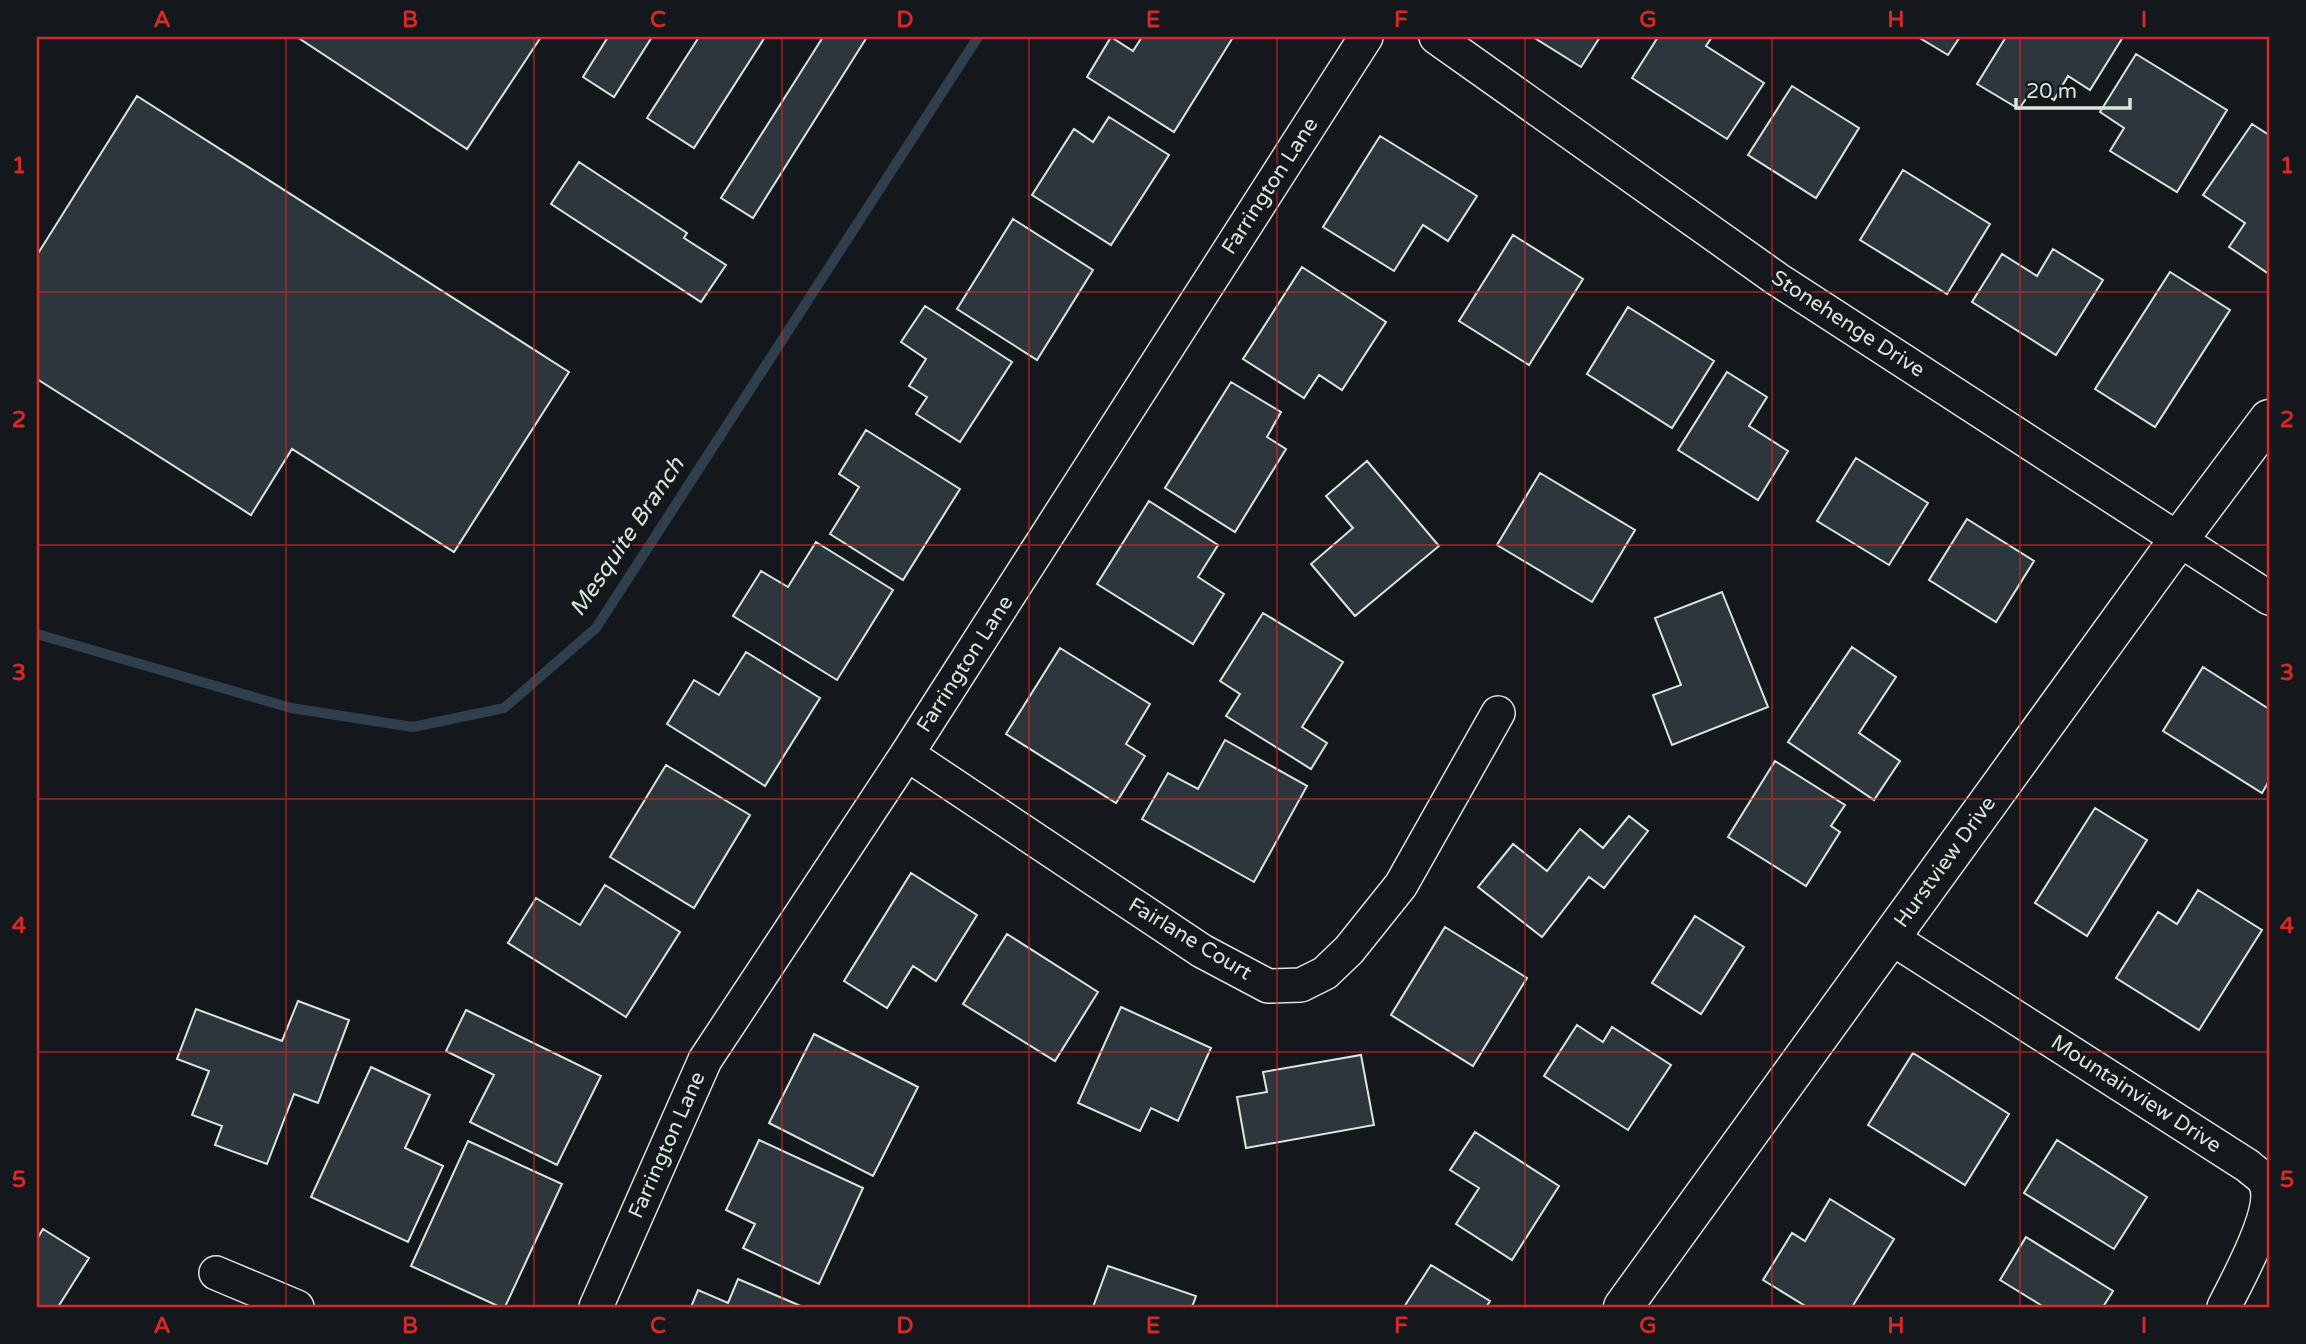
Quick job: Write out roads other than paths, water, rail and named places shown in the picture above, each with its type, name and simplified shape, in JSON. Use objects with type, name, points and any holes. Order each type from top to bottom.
[{"type":"street","name":"Farrington Lane","points":[[596,1307],[705,1060],[907,754],[1366,37]]},
{"type":"street","name":"Stonehenge Drive","points":[[1436,37],[1777,279],[2269,598]]},
{"type":"street","name":"Hurstview Drive","points":[[1623,1307],[2179,539],[2269,419]]},
{"type":"street","name":"Fairlane Court","points":[[907,754],[1202,951],[1268,986],[1301,985],[1325,972],[1349,950],[1401,886],[1498,713]]},
{"type":"street","name":"Mountainview Drive","points":[[1890,937],[2248,1166],[2263,1180],[2268,1196],[2267,1215],[2224,1307]]},
{"type":"street","points":[[216,1273],[297,1307]]},
{"type":"waterway","name":"Mesquite Branch","points":[[37,634],[291,708],[413,727],[504,708],[596,628],[978,37]]}]
